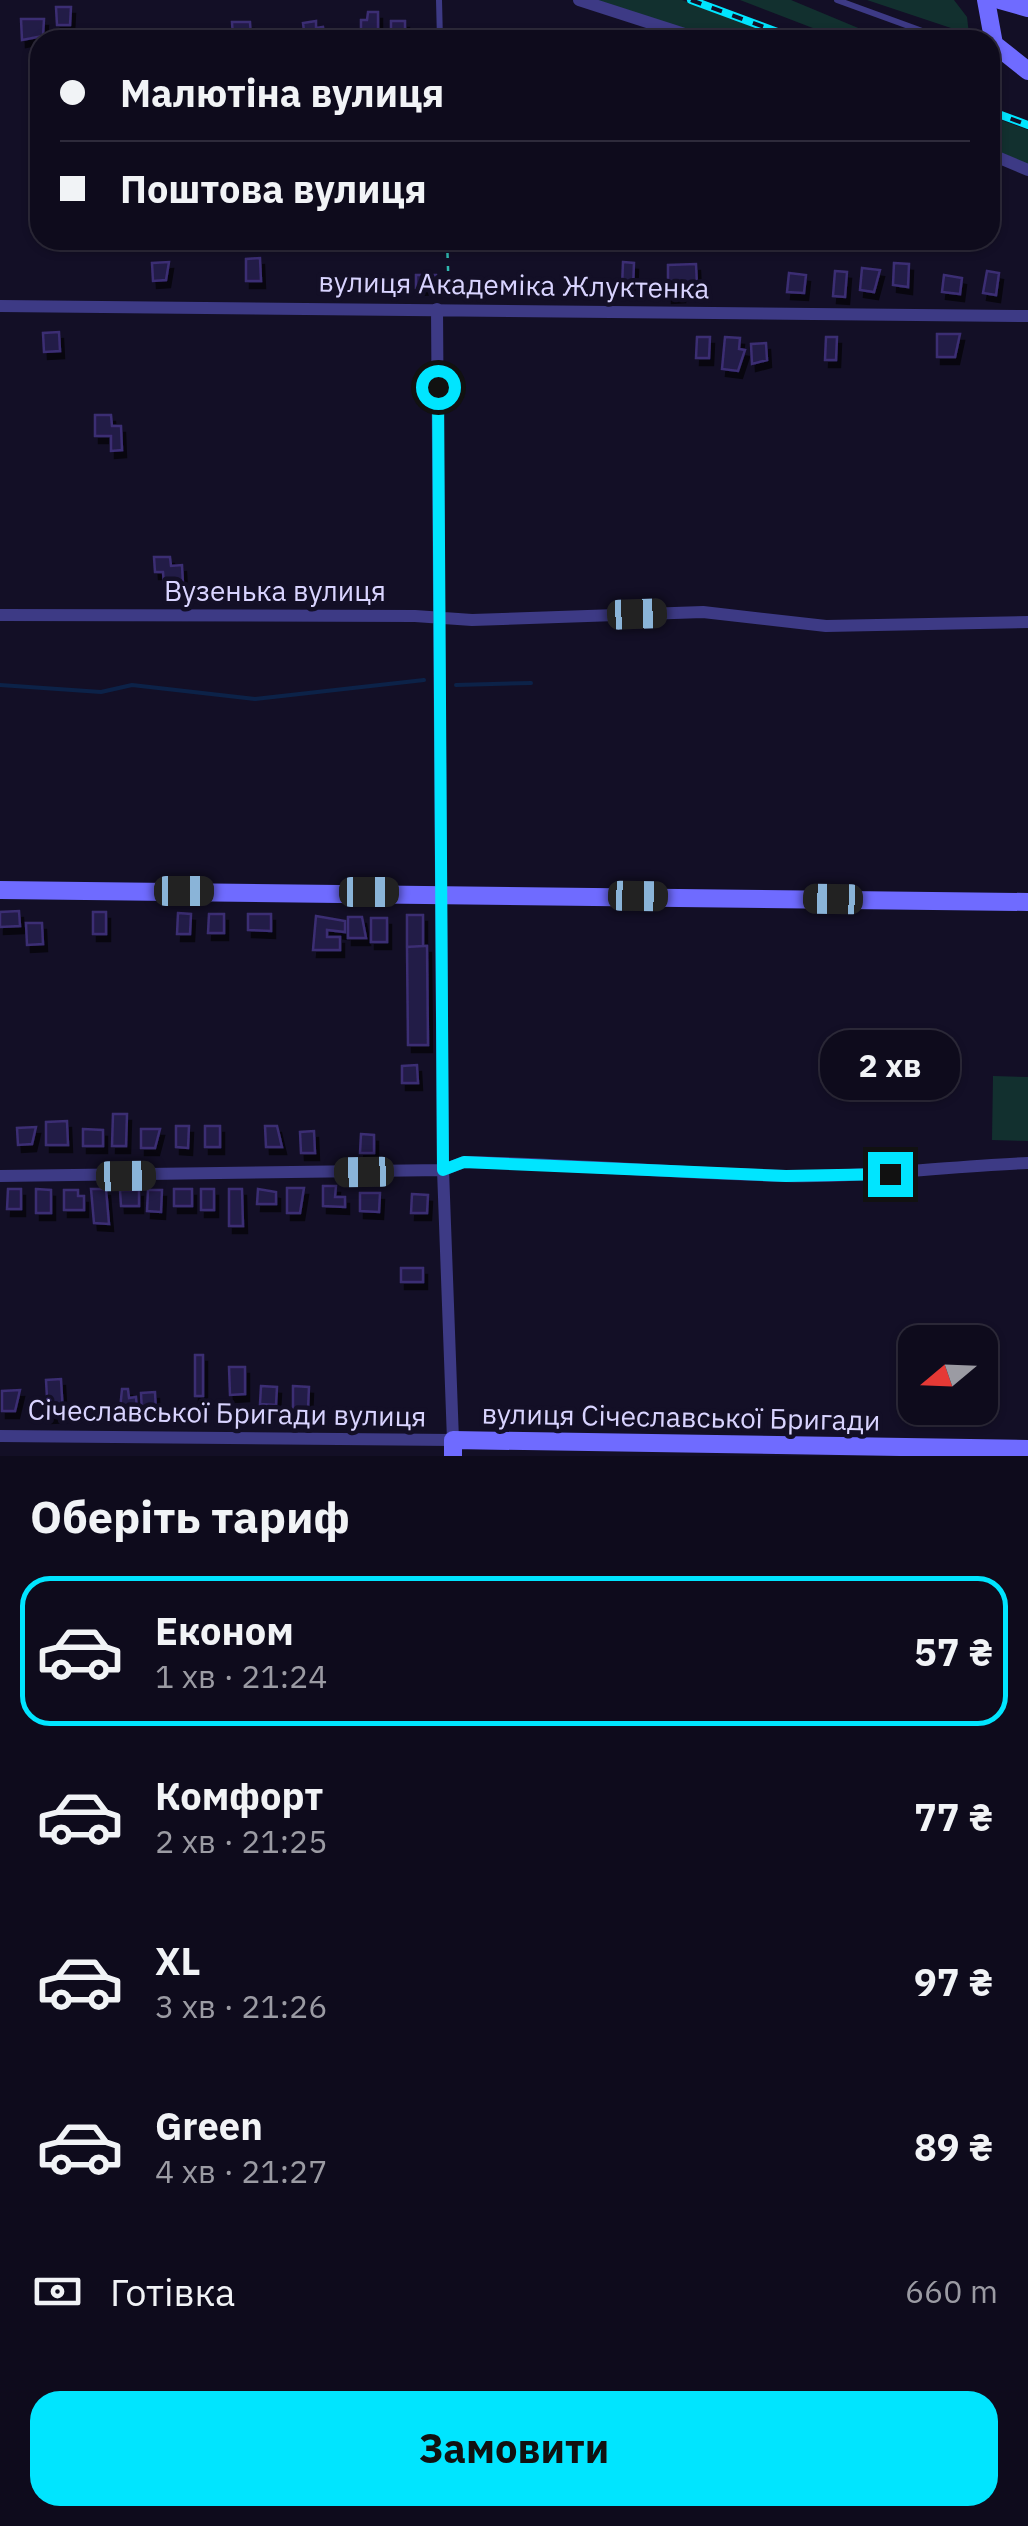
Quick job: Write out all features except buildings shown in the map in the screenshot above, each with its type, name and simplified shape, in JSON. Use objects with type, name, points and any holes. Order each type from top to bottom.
[{"type":"street","points":[[579,0],[672,30]]},
{"type":"street","points":[[986,0],[991,30]]},
{"type":"street","points":[[1000,0],[1028,8]]},
{"type":"street","points":[[1000,49],[1020,67]]},
{"type":"street","points":[[1000,158],[1028,170]]},
{"type":"street","name":"вулиця Академіка Жлуктенка","points":[[0,306],[443,308],[622,314],[828,311],[1028,316]]},
{"type":"street","points":[[443,308],[443,1170],[453,1448]]},
{"type":"street","name":"Вузенька вулиця","points":[[0,615],[440,619],[703,612],[826,626],[1028,622]]},
{"type":"street","points":[[0,890],[443,892],[1028,902]]},
{"type":"street","points":[[0,1176],[443,1170],[464,1162],[786,1176],[925,1174],[960,1164],[1028,1164]]},
{"type":"street","name":"Січеславської Бригади вулиця","points":[[0,1436],[453,1448]]},
{"type":"street","name":"вулиця Січеславської Бригади","points":[[453,1448],[1028,1450]]},
{"type":"lane","points":[[439,0],[440,30]]},
{"type":"lane","points":[[837,0],[920,30]]},
{"type":"path","points":[[443,308],[447,250]]},
{"type":"green space","points":[[591,0],[682,0],[762,30],[683,30]]},
{"type":"green space","points":[[740,0],[791,0],[863,30],[818,30]]},
{"type":"green space","points":[[867,0],[954,0],[967,17],[969,30],[957,30]]},
{"type":"green space","points":[[1000,120],[1028,130],[1028,169],[1000,157]]},
{"type":"green space","points":[[993,1076],[1028,1077],[1028,1141],[992,1140]]},
{"type":"waterway","points":[[0,685],[101,692],[132,685],[255,699],[424,680]]},
{"type":"waterway","points":[[456,685],[531,683]]},
{"type":"railway","points":[[691,0],[772,30]]},
{"type":"railway","points":[[1000,115],[1028,125]]},
{"type":"route","points":[[438,387],[443,1170],[464,1162],[786,1176],[890,1174]]}]
